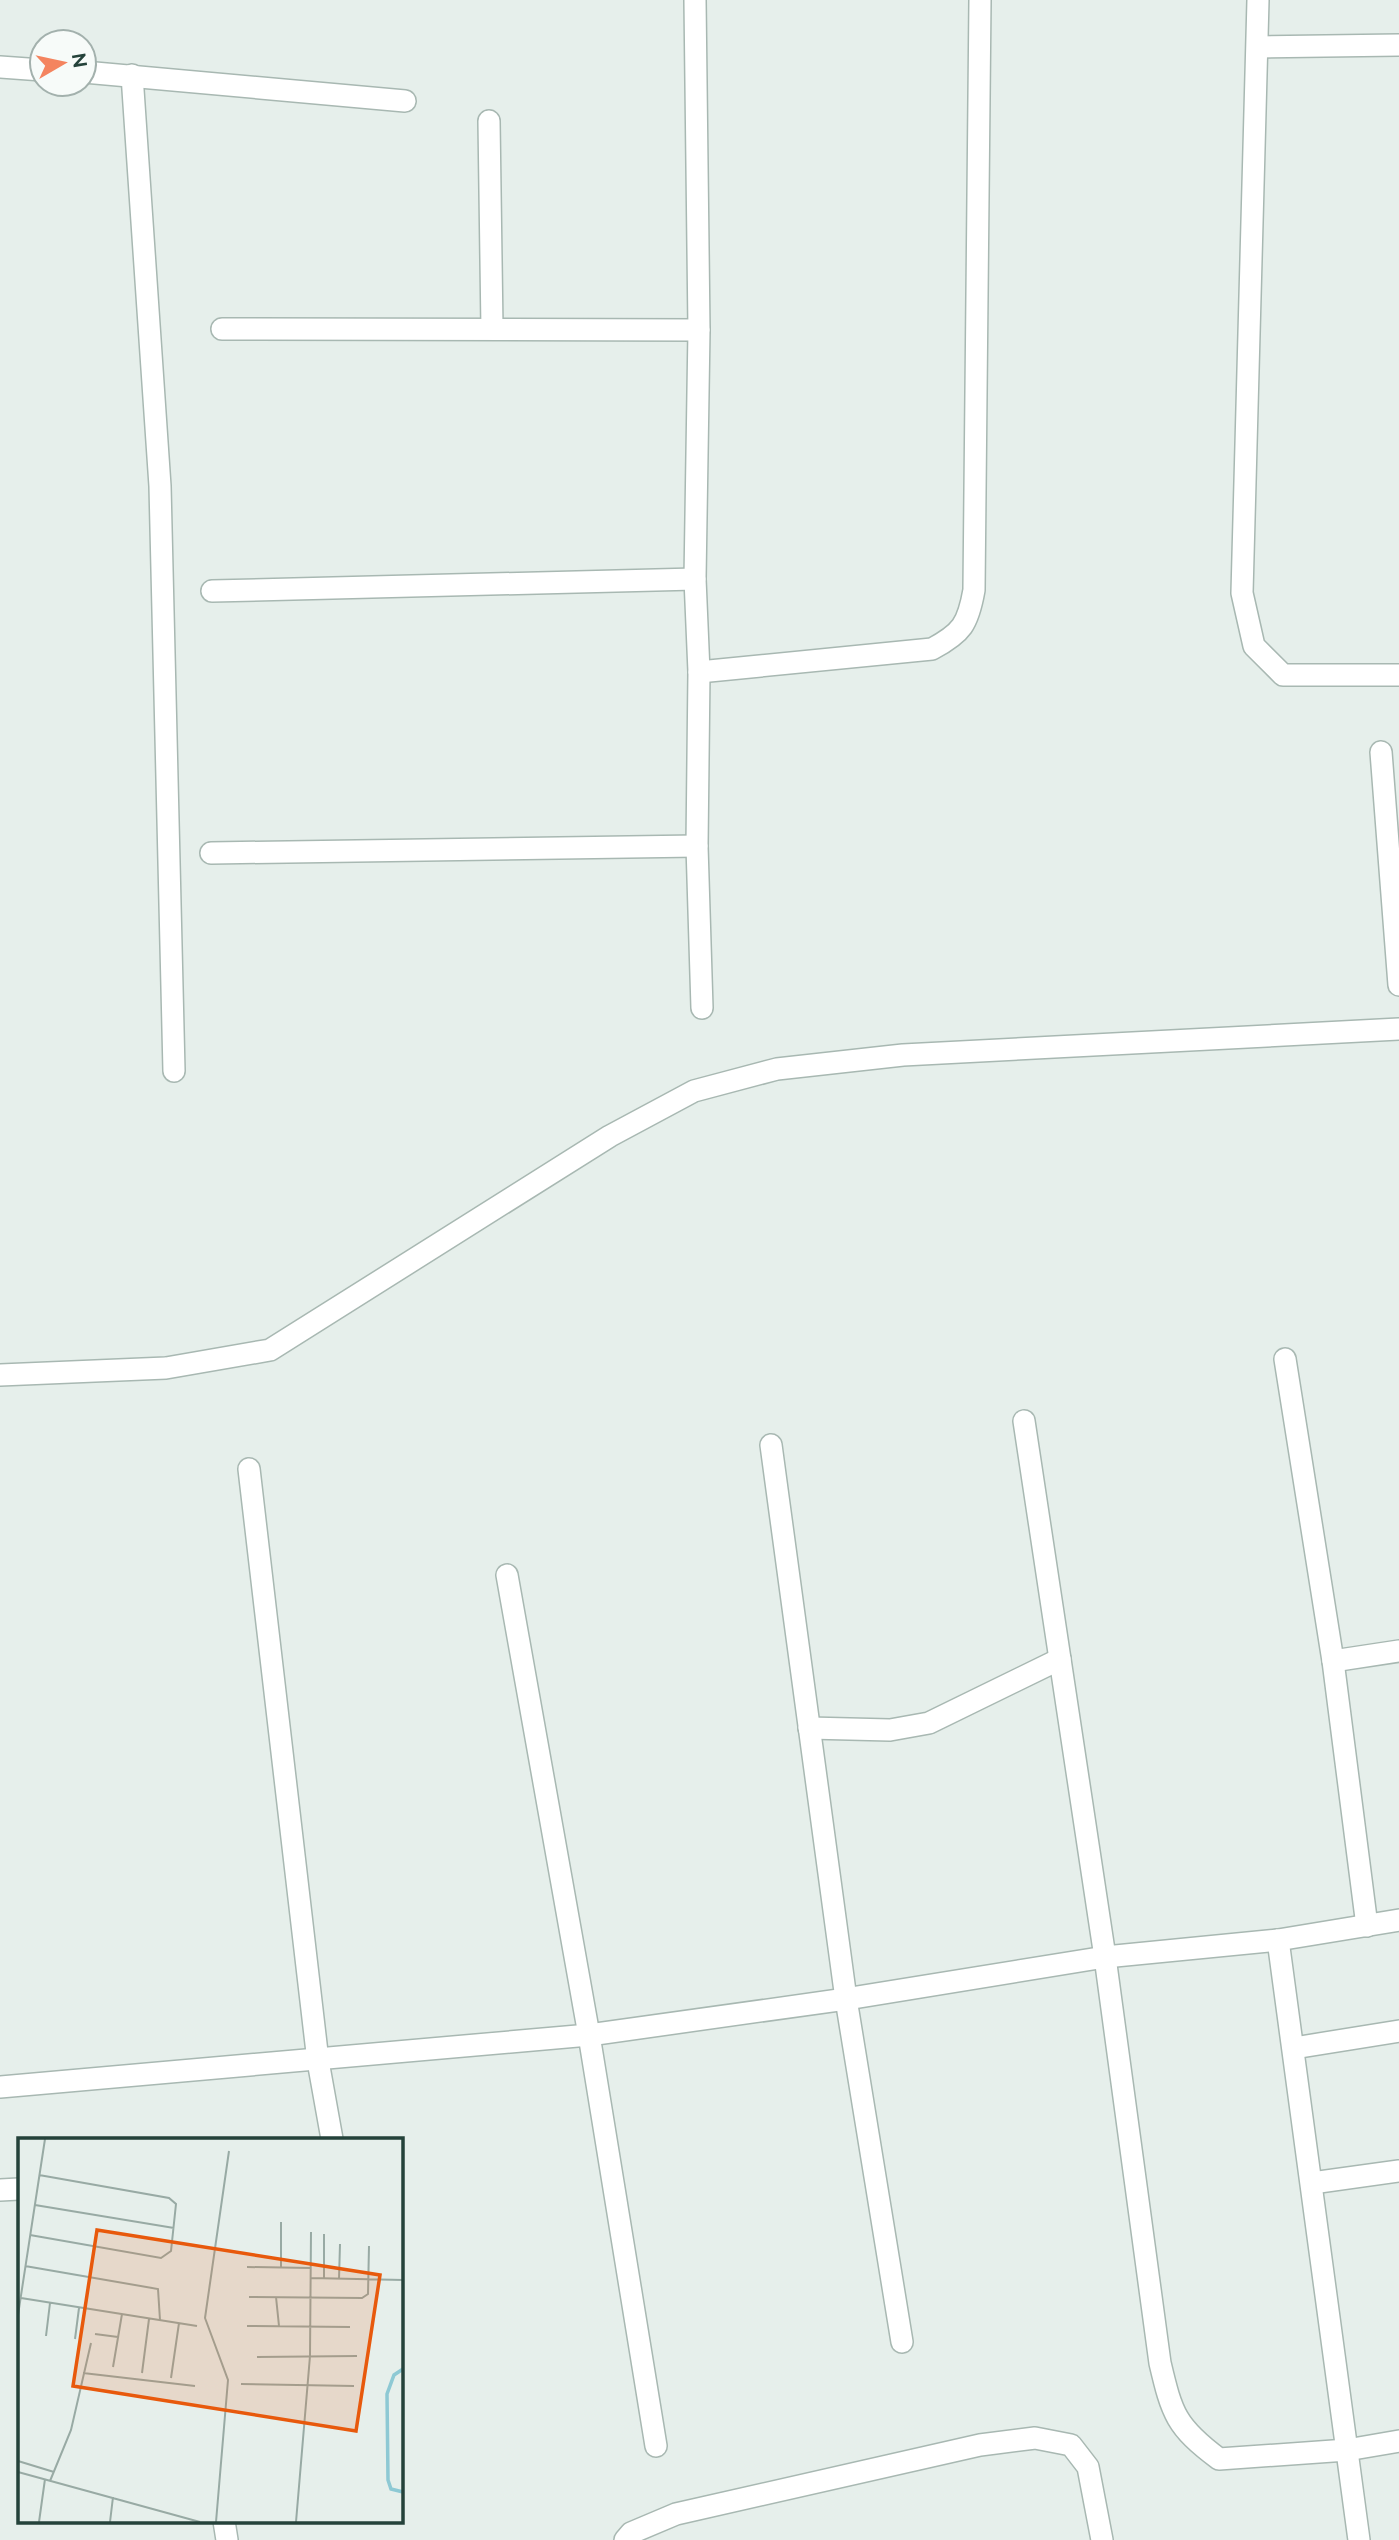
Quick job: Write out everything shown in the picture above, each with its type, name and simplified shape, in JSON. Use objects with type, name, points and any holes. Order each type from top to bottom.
[{"type":"street","points":[[695,0],[699,330],[695,579],[699,672],[697,846],[702,1008]]},
{"type":"street","points":[[699,672],[932,649],[955,637],[970,617],[974,590],[980,0]]},
{"type":"street","points":[[1258,0],[1242,593],[1254,646],[1283,675],[1399,675]]},
{"type":"street","points":[[1258,47],[1399,45]]},
{"type":"street","points":[[0,67],[28,69]]},
{"type":"street","points":[[98,73],[405,101]]},
{"type":"street","points":[[132,75],[160,486],[174,1071]]},
{"type":"street","points":[[489,121],[492,329]]},
{"type":"street","points":[[222,329],[699,330]]},
{"type":"street","points":[[212,591],[695,579]]},
{"type":"street","points":[[1381,752],[1399,985]]},
{"type":"street","points":[[211,853],[697,846]]},
{"type":"street","points":[[0,1376],[166,1368],[270,1350],[610,1136],[694,1091],[777,1069],[903,1055],[1399,1029]]},
{"type":"street","points":[[1285,1359],[1333,1661],[1367,1926]]},
{"type":"street","points":[[1024,1421],[1105,1957],[1160,2363],[1171,2409],[1189,2437],[1219,2459],[1347,2450],[1399,2441]]},
{"type":"street","points":[[771,1445],[846,1999],[902,2342]]},
{"type":"street","points":[[249,1469],[318,2061],[332,2138]]},
{"type":"street","points":[[507,1575],[589,2035],[656,2445]]},
{"type":"street","points":[[1333,1661],[1399,1651]]},
{"type":"street","points":[[809,1728],[890,1730],[929,1723],[1060,1659]]},
{"type":"street","points":[[0,2087],[589,2035],[846,1999],[1105,1957],[1278,1940],[1399,1920]]},
{"type":"street","points":[[1278,1940],[1359,2540]]},
{"type":"street","points":[[1294,2049],[1399,2031]]},
{"type":"street","points":[[1312,2183],[1399,2171]]},
{"type":"street","points":[[0,2190],[18,2189]]},
{"type":"street","points":[[625,2540],[631,2533],[676,2514],[764,2492],[980,2445],[1035,2438],[1071,2445],[1088,2467],[1102,2540]]},
{"type":"street","points":[[223,2522],[227,2540]]}]
